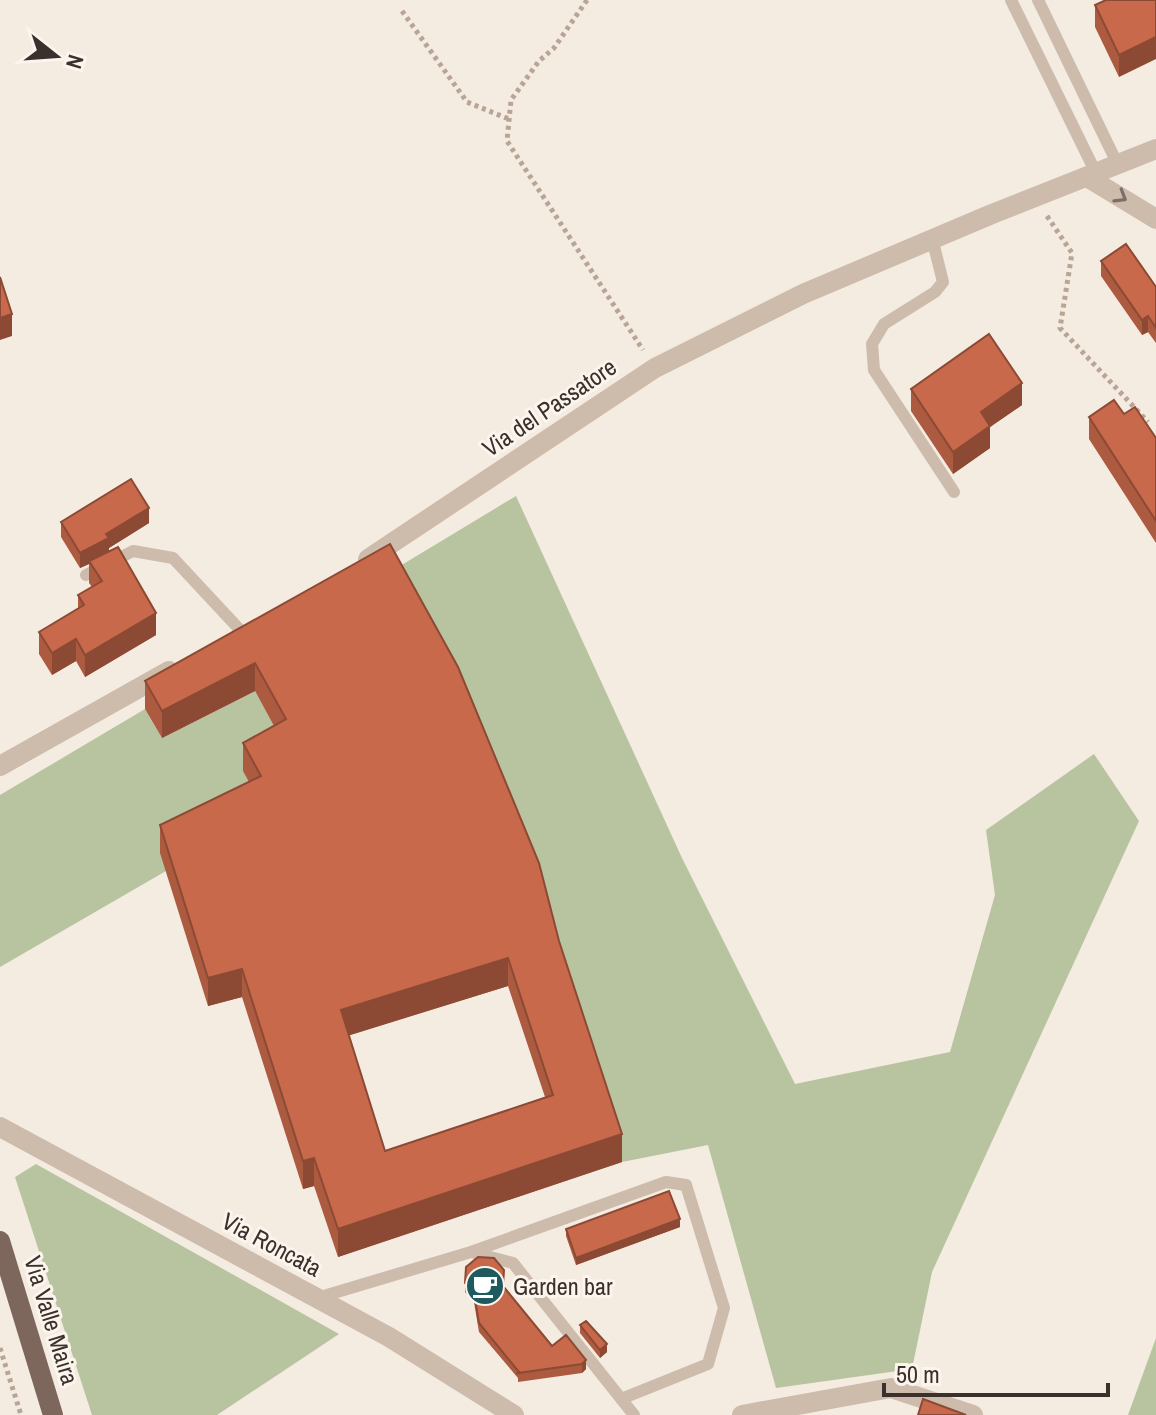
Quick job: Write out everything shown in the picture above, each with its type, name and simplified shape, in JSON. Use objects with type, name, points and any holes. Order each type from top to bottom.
[{"type":"main road","name":"Via Valle Maira","points":[[0,1241],[53,1415]]},
{"type":"street","name":"Via del Passatore","points":[[347,571],[655,368],[803,294],[932,238],[1156,149]]},
{"type":"street","points":[[1092,175],[1156,217]]},
{"type":"street","points":[[0,766],[188,661]]},
{"type":"street","name":"Via Roncata","points":[[0,1127],[389,1337],[514,1415]]},
{"type":"street","points":[[742,1415],[891,1388],[973,1415]]},
{"type":"lane","points":[[1011,0],[1092,175]]},
{"type":"lane","points":[[1038,0],[1118,165]]},
{"type":"lane","points":[[932,238],[943,282],[935,292],[884,324],[872,344],[874,370],[954,492]]},
{"type":"lane","points":[[86,575],[133,551],[173,558],[241,631]]},
{"type":"lane","points":[[317,1298],[471,1252],[666,1182],[686,1185],[724,1308],[708,1364],[621,1399]]},
{"type":"lane","points":[[471,1252],[513,1263],[634,1415]]},
{"type":"path","points":[[587,0],[554,48],[539,61],[511,100],[507,141],[655,368]]},
{"type":"path","points":[[402,11],[467,102],[509,119]]},
{"type":"path","points":[[1036,198],[1072,253],[1060,328],[1148,422]]},
{"type":"path","points":[[0,1348],[21,1415]]},
{"type":"green space","points":[[516,496],[682,858],[795,1084],[950,1052],[995,895],[986,830],[1094,754],[1139,821],[932,1272],[912,1369],[776,1388],[708,1145],[622,1162],[390,572]]},
{"type":"green space","points":[[255,691],[286,747],[261,804],[166,871],[0,967],[0,795],[145,709],[162,738]]},
{"type":"green space","points":[[36,1164],[339,1334],[217,1415],[92,1415],[15,1177]]},
{"type":"green space","points":[[1156,1338],[1156,1415],[1128,1415]]},
{"type":"building","points":[[1106,0],[1156,0],[1156,37],[1119,55],[1095,5]]},
{"type":"building","points":[[1126,244],[1156,287],[1156,328],[1148,316],[1142,320],[1101,261]]},
{"type":"building","points":[[0,277],[12,314],[0,318]]},
{"type":"building","points":[[989,334],[1022,383],[981,412],[990,426],[953,452],[911,389]]},
{"type":"building","points":[[1114,400],[1124,414],[1135,407],[1156,438],[1156,521],[1089,417]]},
{"type":"building","points":[[131,479],[149,508],[106,534],[109,538],[80,553],[61,522]]},
{"type":"building","points":[[390,544],[458,667],[539,863],[559,941],[622,1134],[338,1229],[314,1158],[303,1161],[242,969],[208,978],[160,825],[261,776],[243,743],[286,719],[255,663],[162,711],[145,681]],"holes":[[[508,958],[553,1095],[385,1151],[341,1010]]]},
{"type":"building","points":[[118,547],[156,613],[85,655],[76,639],[52,653],[39,632],[84,605],[78,595],[102,581],[89,561]]},
{"type":"building","points":[[669,1191],[680,1219],[576,1258],[566,1229]]},
{"type":"building","points":[[478,1257],[494,1258],[504,1270],[503,1286],[552,1346],[566,1335],[586,1360],[582,1364],[518,1373],[479,1323],[474,1293],[465,1283],[466,1267]]},
{"type":"building","points":[[586,1321],[607,1344],[600,1350],[580,1325]]},
{"type":"building","points":[[923,1399],[966,1415],[918,1415]]},
{"type":"place","name":"Garden bar","points":[[485,1286]]}]
